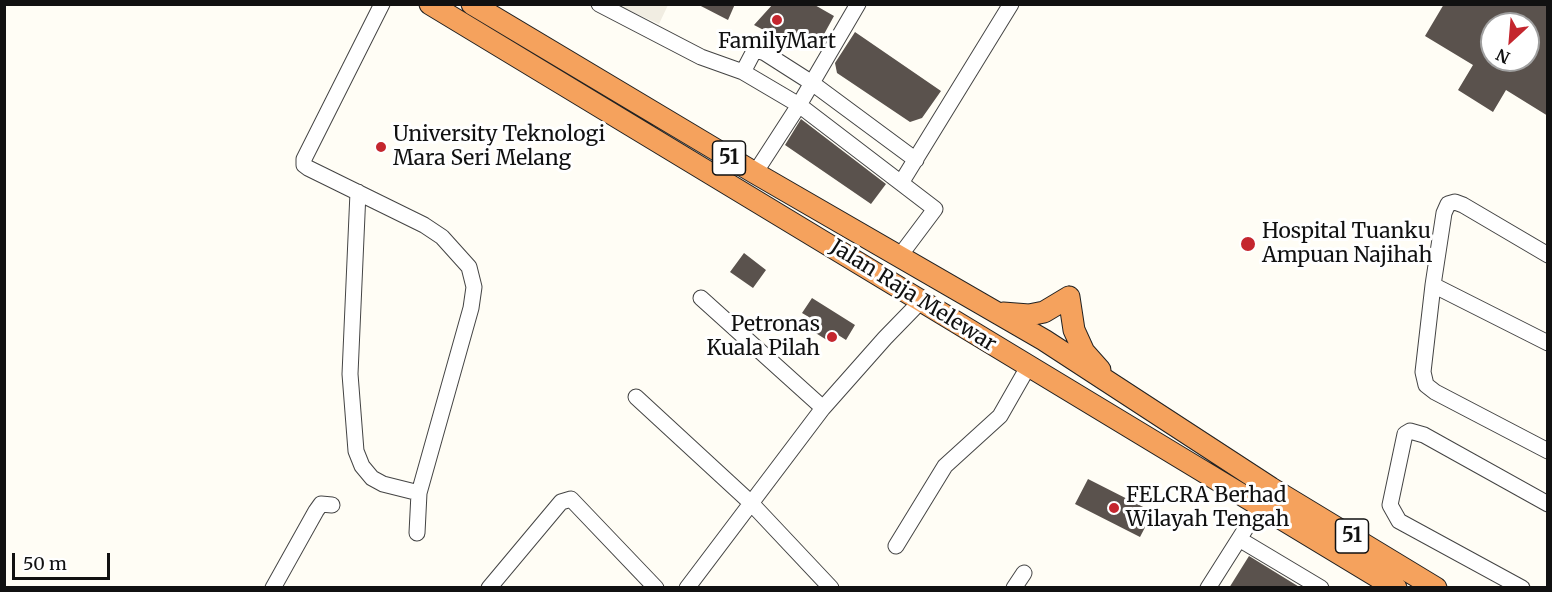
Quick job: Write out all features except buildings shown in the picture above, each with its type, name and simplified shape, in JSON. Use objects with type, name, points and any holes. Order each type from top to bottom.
[{"type":"highway","name":"Jalan Raja Melewar","points":[[472,4],[754,173],[1044,340],[1119,390],[1265,497],[1396,588]]},
{"type":"highway","name":"Jalan Raja Melewar","points":[[440,8],[1028,367],[1433,587]]},
{"type":"highway","points":[[988,308],[1015,315],[1029,315],[1044,312],[1069,297],[1074,330],[1084,352],[1119,390]]},
{"type":"street","points":[[382,4],[304,159],[304,165],[424,225],[442,237],[469,267],[474,287],[471,308],[419,493],[417,533]]},
{"type":"street","points":[[599,4],[701,57],[743,72],[799,105],[935,209],[899,256]]},
{"type":"street","points":[[754,173],[812,84],[858,4]]},
{"type":"street","points":[[901,183],[1011,4]]},
{"type":"street","points":[[743,72],[753,53],[759,51],[812,84],[916,160]]},
{"type":"street","points":[[358,192],[350,374],[356,451],[362,466],[372,478],[383,484],[419,493]]},
{"type":"street","points":[[1548,255],[1463,205],[1455,202],[1448,204],[1444,213],[1433,285],[1424,372],[1426,385],[1435,392],[1548,451]]},
{"type":"street","points":[[1433,285],[1548,343]]},
{"type":"street","points":[[701,298],[823,408]]},
{"type":"street","points":[[687,588],[823,408],[921,301]]},
{"type":"street","points":[[896,546],[945,466],[1000,416],[1028,367]]},
{"type":"street","points":[[636,397],[751,503],[831,588]]},
{"type":"street","points":[[1522,588],[1399,522],[1390,505],[1405,434],[1410,431],[1424,435],[1548,504]]},
{"type":"street","points":[[1208,588],[1265,497]]},
{"type":"street","points":[[489,588],[561,502],[571,499],[656,588]]},
{"type":"street","points":[[273,588],[316,511],[321,504],[332,505]]},
{"type":"street","points":[[1239,539],[1321,588]]},
{"type":"street","points":[[1014,588],[1024,573]]},
{"type":"shaded area","points":[[617,5],[668,5],[659,24]]},
{"type":"place","name":"FamilyMart","points":[[777,20]]},
{"type":"place","name":"University Teknologi Mara Seri Melang","points":[[381,147]]},
{"type":"place","name":"Hospital Tuanku Ampuan Najihah","points":[[1248,244]]},
{"type":"place","name":"Petronas Kuala Pilah","points":[[832,337]]},
{"type":"place","name":"FELCRA Berhad Wilayah Tengah","points":[[1114,508]]}]
